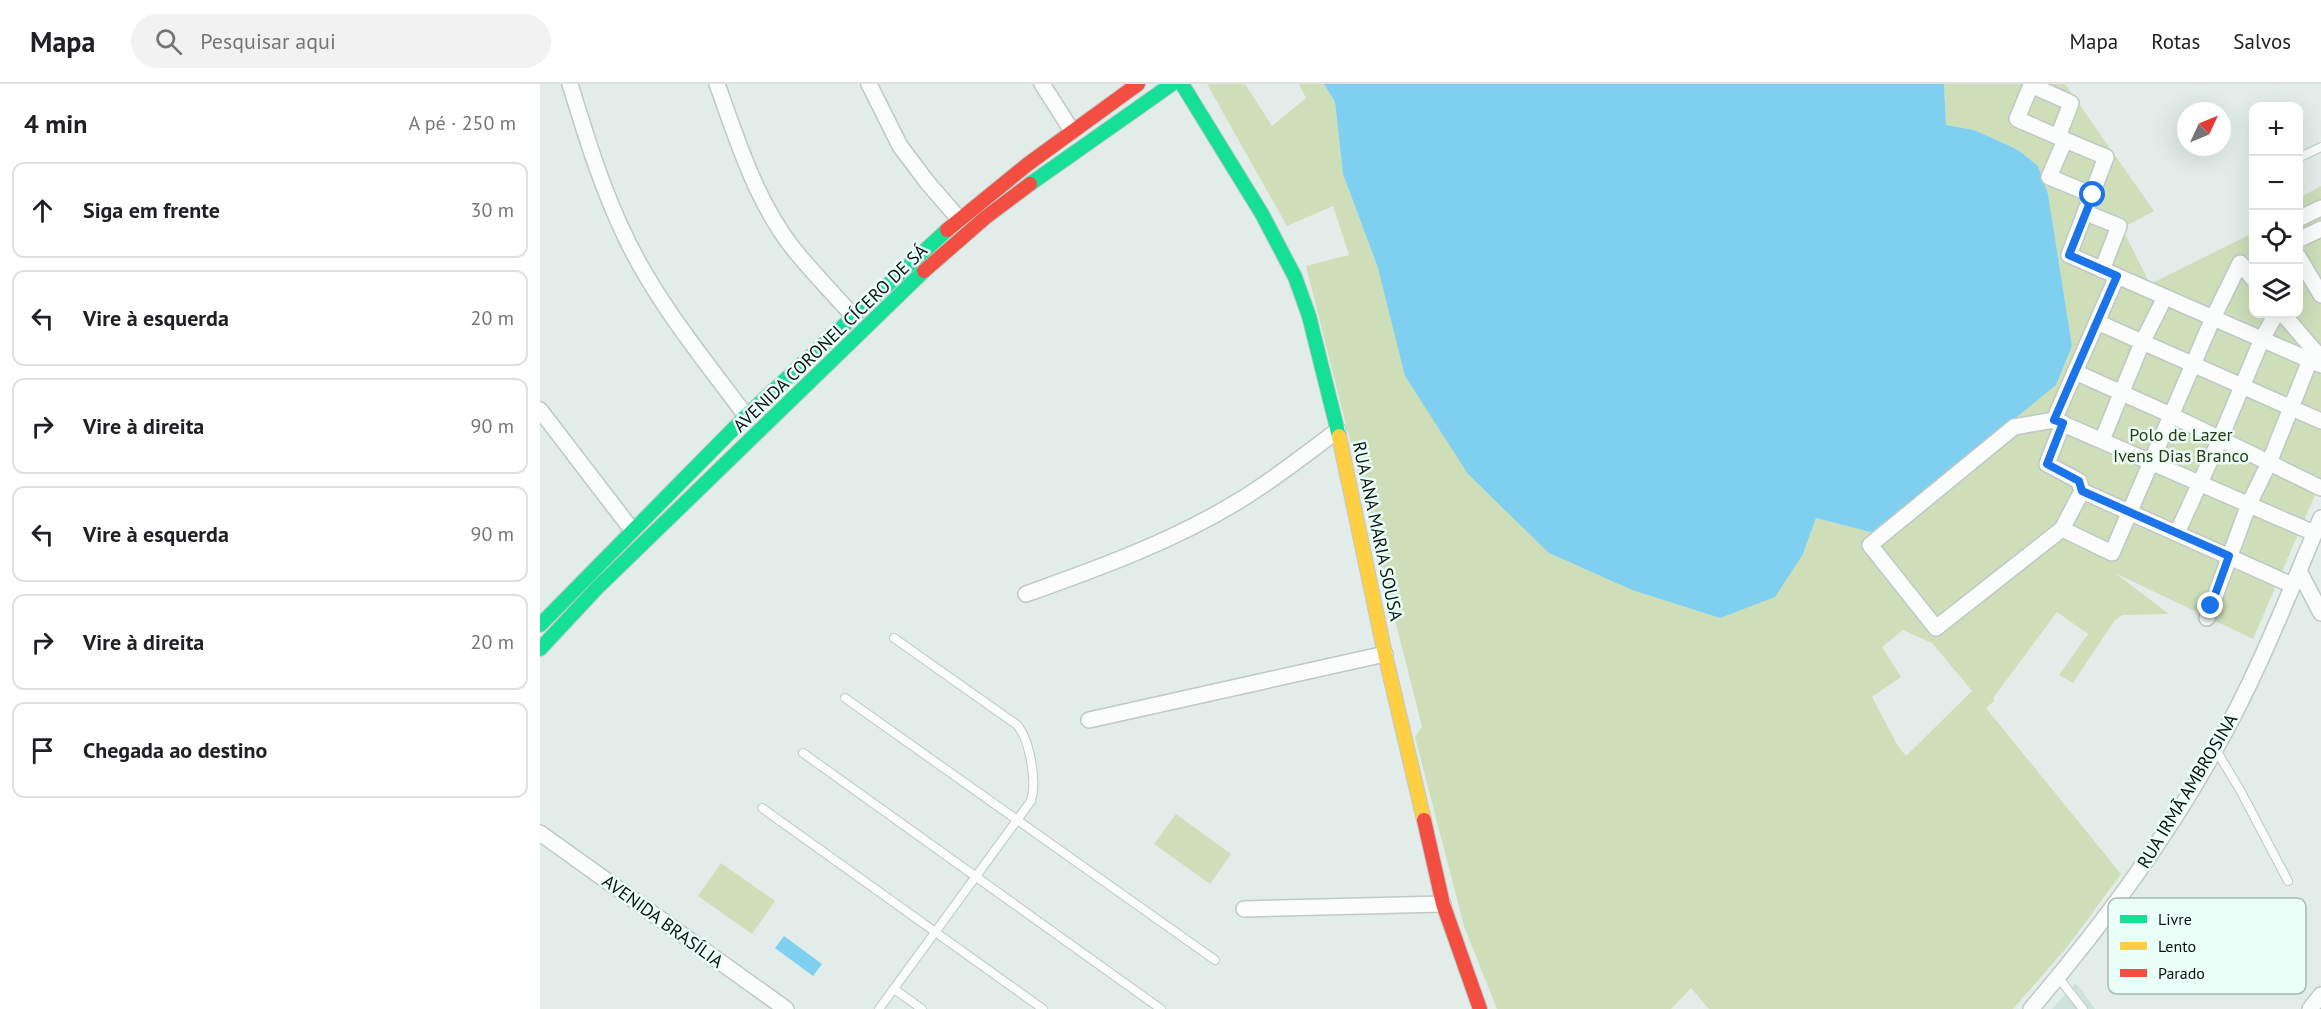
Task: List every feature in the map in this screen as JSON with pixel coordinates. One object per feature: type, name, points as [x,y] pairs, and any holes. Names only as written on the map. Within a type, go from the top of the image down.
[{"type":"main road","name":"AVENIDA CORONEL CÍCERO DE SÁ","points":[[540,625],[746,416],[959,219],[1072,131],[1138,84]]},
{"type":"main road","name":"AVENIDA CORONEL CÍCERO DE SÁ","points":[[540,649],[597,588],[928,267],[986,217],[1032,182],[1172,84]]},
{"type":"main road","name":"RUA ANA MARIA SOUSA","points":[[1182,84],[1262,214],[1294,277],[1309,316],[1338,430],[1385,654],[1443,904],[1480,1009]]},
{"type":"street","points":[[570,84],[591,151],[626,239],[668,311],[746,416]]},
{"type":"street","points":[[717,84],[747,165],[768,210],[792,246],[853,316]]},
{"type":"street","points":[[869,84],[900,146],[959,219]]},
{"type":"street","points":[[1042,84],[1072,131]]},
{"type":"street","points":[[2093,195],[2049,177],[2062,138],[2106,157],[2093,195],[2069,255],[2262,339],[2316,352]]},
{"type":"street","points":[[2303,217],[2321,208]]},
{"type":"street","points":[[2086,213],[2119,226],[2102,270]]},
{"type":"street","points":[[2303,238],[2321,229]]},
{"type":"street","points":[[2062,529],[2112,553],[2213,318],[2240,263],[2249,274]]},
{"type":"street","points":[[2300,264],[2304,280],[2321,295]]},
{"type":"street","points":[[2117,276],[2075,372],[2059,421],[2047,464],[2079,481],[2082,491],[2062,529],[1936,628],[1870,545],[2014,427],[2059,421],[2314,534]]},
{"type":"street","points":[[2102,440],[2142,342],[2164,297]]},
{"type":"street","points":[[2177,533],[2262,339],[2274,318]]},
{"type":"street","points":[[2286,318],[2316,352]]},
{"type":"street","points":[[2097,322],[2321,421]]},
{"type":"street","points":[[2207,618],[2249,504],[2316,352]]},
{"type":"street","points":[[2075,372],[2171,415],[2321,488]]},
{"type":"street","points":[[540,410],[632,530]]},
{"type":"street","points":[[1026,594],[1112,563],[1197,525],[1276,477],[1338,430]]},
{"type":"street","points":[[2082,491],[2292,585]]},
{"type":"street","name":"RUA IRMÃ AMBROSINA","points":[[2120,898],[2133,882],[2216,750],[2262,656],[2321,518]]},
{"type":"street","points":[[2299,571],[2321,613]]},
{"type":"street","points":[[1089,720],[1385,654]]},
{"type":"street","name":"AVENIDA BRASÍLIA","points":[[540,833],[786,1009]]},
{"type":"street","points":[[1244,909],[1443,904]]},
{"type":"street","name":"RUA IRMÃ AMBROSINA","points":[[2031,1009],[2108,913]]},
{"type":"street","points":[[2310,1009],[2321,995]]},
{"type":"lane","points":[[2302,156],[2321,147]]},
{"type":"lane","points":[[879,1009],[1031,801],[1034,792],[1028,743],[1024,733],[1017,725],[894,638]]},
{"type":"lane","points":[[846,698],[1215,960]]},
{"type":"lane","points":[[2216,750],[2288,880]]},
{"type":"lane","points":[[802,753],[1161,1009]]},
{"type":"lane","points":[[762,808],[1043,1009]]},
{"type":"lane","points":[[2058,976],[2083,1009]]},
{"type":"lane","points":[[894,989],[922,1009]]},
{"type":"shaded area","points":[[2076,983],[2095,1009],[2052,1009]]},
{"type":"green space","name":"Polo de Lazer Ivens Dias Branco","points":[[1207,84],[1245,84],[1272,126],[1306,98],[1299,84],[1324,84],[1335,102],[1343,174],[1378,268],[1549,553],[1632,590],[1720,618],[1803,554],[1816,518],[1874,533],[2056,384],[2072,346],[2048,194],[2038,166],[2018,150],[1974,130],[1946,125],[1944,84],[2065,84],[2154,211],[2122,228],[2150,284],[2249,235],[2249,318],[2303,318],[2303,196],[2321,186],[2321,481],[2253,639],[2115,573],[2169,614],[2123,615],[2115,620],[2073,683],[2059,675],[2088,634],[2057,612],[1993,698],[1994,701],[1986,708],[2121,874],[2068,946],[2013,1009],[1709,1009],[1691,988],[1671,1009],[1497,1009],[1464,926],[1415,737],[1422,727],[1306,266],[1349,255],[1333,206],[1287,226]],"holes":[[[1903,630],[1932,643],[1972,691],[1906,756],[1898,746],[1872,697],[1901,677],[1882,647]]]},
{"type":"green space","points":[[1176,814],[1231,854],[1210,884],[1154,844]]},
{"type":"green space","points":[[721,863],[775,901],[752,934],[698,896]]},
{"type":"water","points":[[1324,84],[1944,84],[1946,125],[1974,130],[2001,142],[2018,150],[2038,166],[2048,194],[2072,346],[2056,385],[1874,533],[1816,518],[1803,554],[1775,597],[1720,618],[1632,590],[1549,553],[1468,474],[1405,376],[1378,268],[1343,174],[1335,102]]},
{"type":"water","points":[[784,936],[822,964],[813,976],[775,948]]},
{"type":"traffic: fast","points":[[1030,184],[1172,84]]},
{"type":"traffic: fast","points":[[1182,84],[1262,214],[1295,277],[1309,316],[1339,436]]},
{"type":"traffic: fast","points":[[540,625],[746,416],[947,230]]},
{"type":"traffic: fast","points":[[540,649],[597,588],[924,271]]},
{"type":"traffic: slow","points":[[1339,436],[1385,654],[1424,820]]},
{"type":"traffic: jam","points":[[947,230],[1028,164],[1138,84]]},
{"type":"traffic: jam","points":[[924,271],[986,217],[1030,184]]},
{"type":"traffic: jam","points":[[1424,820],[1443,904],[1480,1009]]},
{"type":"route","points":[[2093,195],[2069,255],[2117,276],[2054,420],[2063,423],[2047,464],[2079,481],[2082,491],[2229,556],[2211,606]]}]
